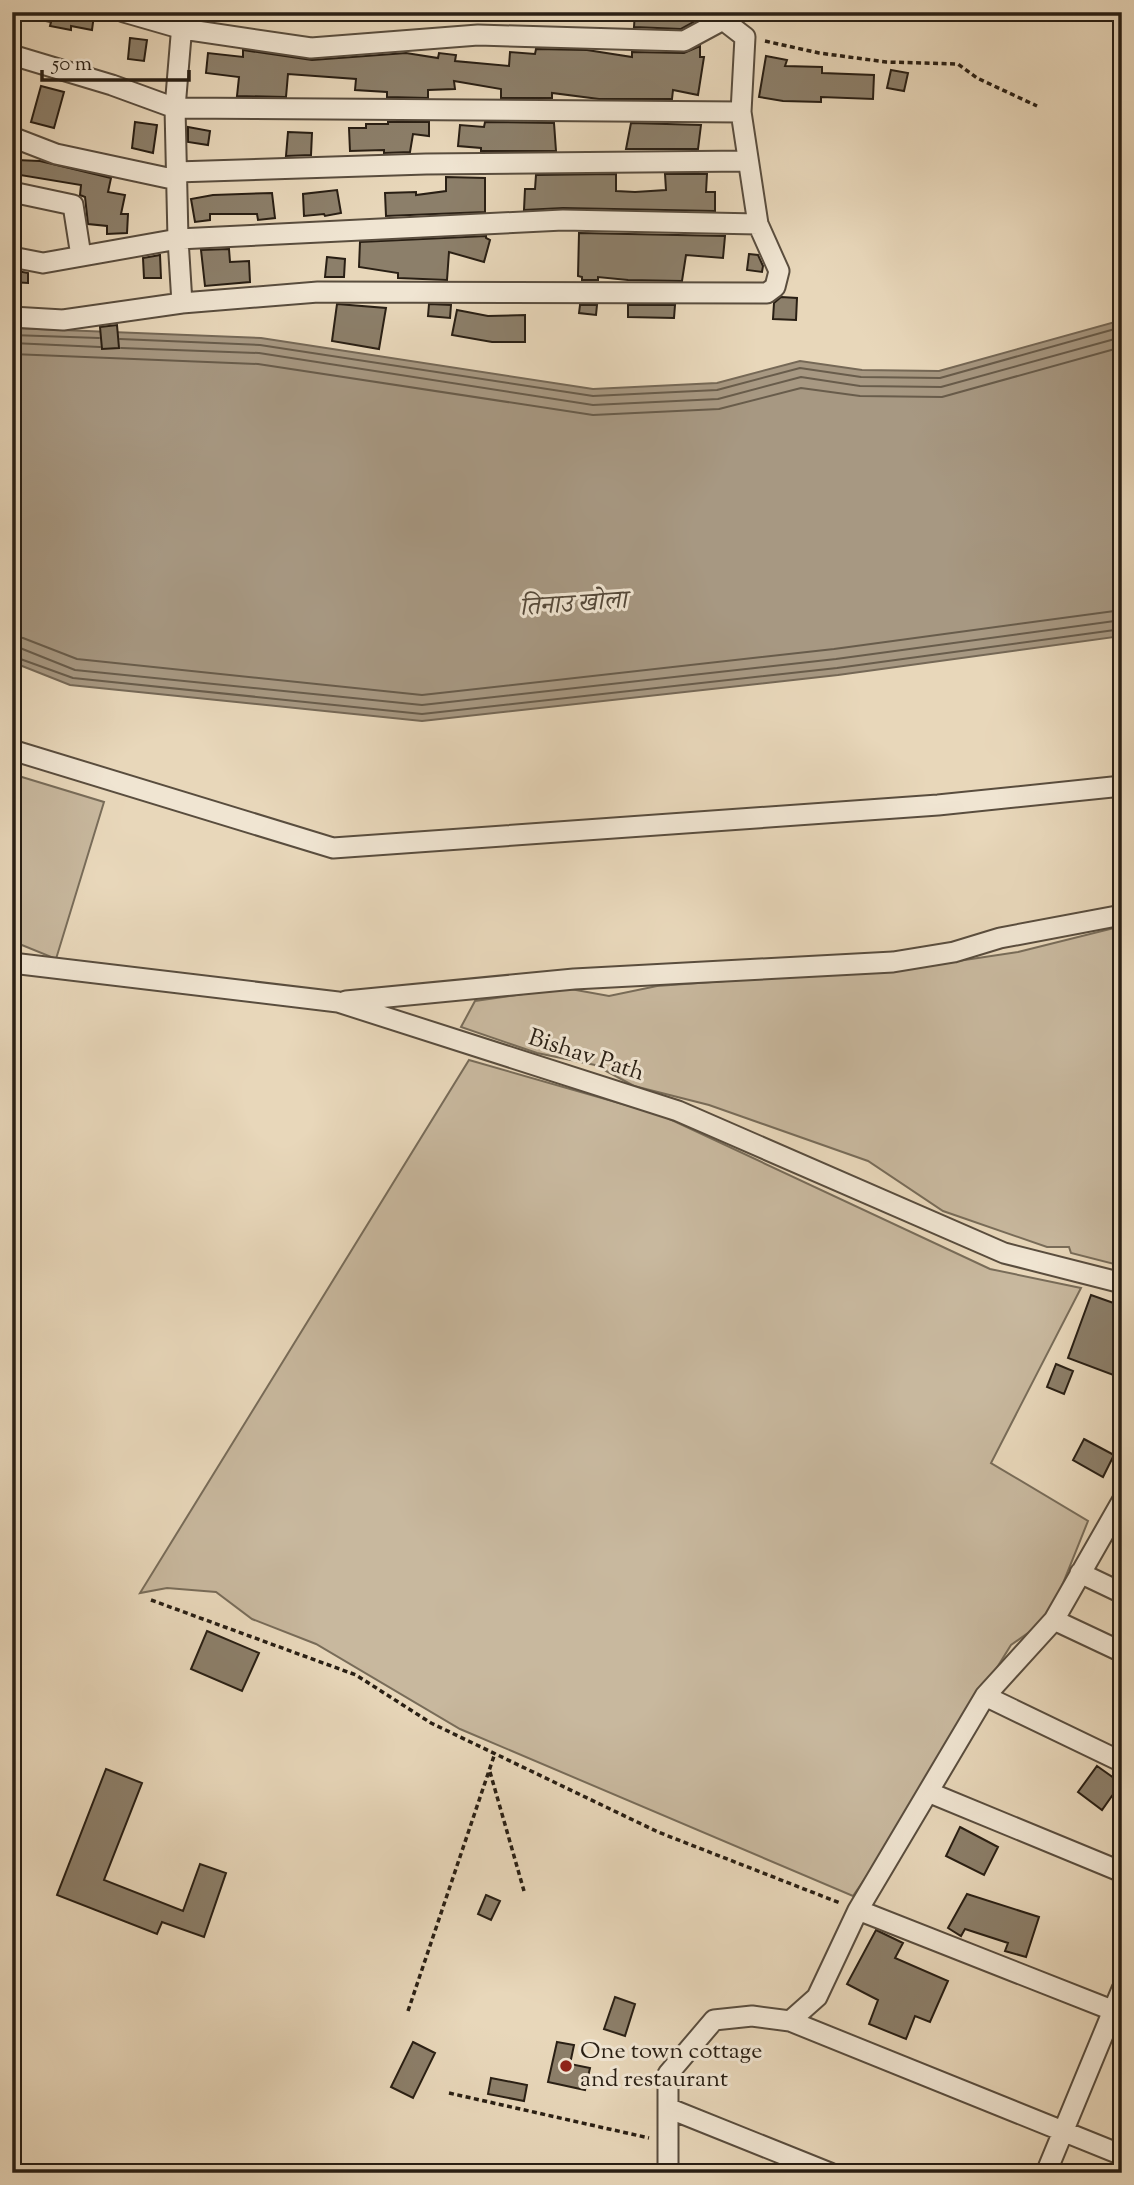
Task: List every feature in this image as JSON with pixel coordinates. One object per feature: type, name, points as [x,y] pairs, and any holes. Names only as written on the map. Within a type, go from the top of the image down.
[{"type":"street","points":[[12,317],[63,320],[182,303],[318,292],[767,293],[775,287],[779,271],[758,224],[741,113],[745,37],[722,16],[684,41],[478,35],[310,48],[183,21],[124,12]]},
{"type":"street","points":[[182,303],[175,108],[183,21]]},
{"type":"street","points":[[12,55],[112,85],[175,108],[741,113]]},
{"type":"street","points":[[12,137],[56,154],[176,176],[426,164],[748,161]]},
{"type":"street","points":[[12,192],[73,205],[81,256]]},
{"type":"street","points":[[12,257],[43,263],[178,239],[563,220],[758,224]]},
{"type":"street","points":[[12,750],[333,848],[938,805],[1122,786]]},
{"type":"street","points":[[338,1002],[574,979],[893,962],[954,953],[1000,938],[1122,915]]},
{"type":"street","name":"Bishav Path","points":[[12,963],[338,1002],[678,1111],[1004,1252],[1122,1283]]},
{"type":"street","points":[[789,2021],[817,1997],[858,1910],[985,1696],[1054,1620],[1120,1509]]},
{"type":"street","points":[[1080,1573],[1122,1593]]},
{"type":"street","points":[[1054,1620],[1122,1652]]},
{"type":"street","points":[[985,1696],[1122,1762]]},
{"type":"street","points":[[928,1792],[1122,1871]]},
{"type":"street","points":[[858,1910],[1117,2013]]},
{"type":"street","points":[[1046,2173],[1117,2013],[1122,1989]]},
{"type":"street","points":[[668,2173],[668,2074],[714,2020],[752,2016],[789,2021],[1122,2155]]},
{"type":"street","points":[[668,2108],[830,2173]]},
{"type":"path","points":[[745,37],[819,53],[886,62],[958,64],[977,78],[1037,106]]},
{"type":"path","points":[[151,1600],[356,1675],[431,1723],[657,1832],[858,1910]]},
{"type":"path","points":[[408,2011],[495,1753]]},
{"type":"path","points":[[489,1770],[524,1891]]},
{"type":"path","points":[[449,2092],[668,2142]]},
{"type":"shaded area","points":[[12,774],[104,802],[56,959],[12,941]]},
{"type":"shaded area","points":[[1122,926],[1122,1266],[1071,1253],[1069,1247],[1047,1247],[943,1211],[868,1161],[709,1105],[634,1086],[595,1065],[537,1053],[461,1027],[475,1001],[565,988],[609,996],[657,986],[918,967],[1018,952]]},
{"type":"shaded area","points":[[469,1060],[661,1115],[990,1269],[1081,1288],[991,1463],[1088,1521],[1049,1618],[1011,1645],[853,1896],[460,1729],[316,1644],[252,1619],[216,1592],[167,1588],[140,1593]]},
{"type":"water","name":"तिनाउ खोला","points":[[1122,320],[1122,636],[838,675],[422,721],[70,685],[12,662],[12,328],[261,338],[593,389],[717,383],[800,361],[862,370],[939,371]]},
{"type":"building","points":[[41,12],[81,12],[94,15],[92,30],[50,26],[51,22],[40,20]]},
{"type":"building","points":[[635,12],[701,12],[701,18],[681,29],[634,27]]},
{"type":"building","points":[[130,38],[147,40],[144,61],[128,59]]},
{"type":"building","points":[[700,46],[700,57],[704,57],[698,95],[673,90],[672,99],[599,99],[552,93],[552,98],[501,98],[501,89],[454,81],[455,89],[428,90],[428,98],[387,97],[387,92],[355,90],[356,79],[288,74],[286,97],[237,96],[239,77],[206,73],[208,53],[243,57],[243,50],[312,60],[406,53],[438,58],[439,53],[456,55],[455,61],[509,66],[510,52],[535,54],[536,49],[587,50],[632,57],[632,52],[684,53]]},
{"type":"building","points":[[766,56],[787,60],[785,66],[822,67],[822,73],[874,75],[873,99],[821,97],[821,102],[759,97]]},
{"type":"building","points":[[891,70],[908,73],[904,91],[887,88]]},
{"type":"building","points":[[41,86],[64,92],[54,128],[31,122]]},
{"type":"building","points":[[135,122],[157,125],[153,153],[132,148]]},
{"type":"building","points":[[429,122],[429,136],[413,134],[410,152],[350,151],[349,128],[366,128],[366,124]]},
{"type":"building","points":[[485,122],[554,123],[556,151],[481,151],[481,148],[458,146],[460,125],[484,127]]},
{"type":"building","points":[[631,123],[701,125],[698,149],[626,149]]},
{"type":"building","points":[[188,127],[210,131],[208,145],[188,142]]},
{"type":"building","points":[[288,132],[312,133],[311,155],[286,156]]},
{"type":"building","points":[[16,160],[40,161],[111,178],[108,192],[125,195],[121,214],[128,214],[127,233],[107,234],[107,226],[88,224],[85,197],[80,195],[81,185],[14,174]]},
{"type":"building","points":[[616,174],[616,191],[635,192],[666,190],[665,174],[707,174],[706,192],[715,192],[715,211],[563,208],[524,210],[525,189],[535,189],[536,175]]},
{"type":"building","points":[[446,177],[485,178],[485,212],[386,216],[385,193],[416,192],[416,195],[446,191]]},
{"type":"building","points":[[337,190],[341,213],[304,216],[303,194]]},
{"type":"building","points":[[272,193],[275,218],[258,220],[257,214],[210,214],[210,220],[195,222],[191,199],[213,195]]},
{"type":"building","points":[[579,233],[725,236],[723,258],[686,255],[682,281],[598,277],[598,280],[582,280],[582,277],[578,276]]},
{"type":"building","points":[[486,236],[490,240],[484,262],[449,252],[447,280],[398,278],[398,273],[359,267],[360,242]]},
{"type":"building","points":[[229,249],[230,262],[249,261],[250,282],[205,286],[201,250]]},
{"type":"building","points":[[749,254],[758,255],[763,266],[762,272],[747,270]]},
{"type":"building","points":[[160,255],[161,278],[144,278],[143,258]]},
{"type":"building","points":[[327,257],[345,259],[344,277],[325,277]]},
{"type":"building","points":[[12,270],[28,273],[28,283],[12,282]]},
{"type":"building","points":[[781,297],[797,298],[796,320],[773,319],[774,303]]},
{"type":"building","points":[[337,304],[386,308],[379,349],[332,341]]},
{"type":"building","points":[[429,304],[451,305],[450,318],[428,316]]},
{"type":"building","points":[[580,305],[597,305],[596,315],[579,313]]},
{"type":"building","points":[[628,305],[675,305],[674,318],[628,317]]},
{"type":"building","points":[[457,310],[488,316],[525,315],[525,342],[492,342],[452,335]]},
{"type":"building","points":[[117,325],[119,348],[102,349],[100,327]]},
{"type":"building","points":[[1091,1295],[1122,1306],[1122,1360],[1116,1376],[1068,1358]]},
{"type":"building","points":[[1056,1364],[1073,1371],[1064,1394],[1047,1387]]},
{"type":"building","points":[[1084,1439],[1114,1455],[1103,1477],[1073,1460]]},
{"type":"building","points":[[207,1631],[259,1653],[242,1691],[191,1669]]},
{"type":"building","points":[[1097,1766],[1121,1783],[1102,1810],[1078,1792]]},
{"type":"building","points":[[106,1769],[142,1783],[104,1880],[183,1911],[200,1864],[226,1873],[204,1937],[162,1922],[157,1934],[57,1895]]},
{"type":"building","points":[[960,1827],[998,1847],[984,1875],[946,1856]]},
{"type":"building","points":[[967,1894],[1039,1917],[1026,1957],[1005,1951],[1008,1943],[965,1929],[961,1936],[948,1928]]},
{"type":"building","points":[[486,1895],[500,1901],[491,1920],[478,1914]]},
{"type":"building","points":[[876,1930],[903,1943],[895,1958],[948,1981],[930,2022],[915,2016],[906,2039],[869,2024],[878,2000],[847,1984]]},
{"type":"building","points":[[615,1997],[635,2004],[625,2036],[604,2029]]},
{"type":"building","points":[[413,2042],[435,2053],[413,2098],[391,2087]]},
{"type":"building","name":"One town cottage and restaurant","points":[[557,2042],[574,2045],[570,2064],[590,2068],[585,2090],[548,2082]]},
{"type":"building","points":[[491,2078],[527,2085],[524,2101],[488,2094]]},
{"type":"place","name":"One town cottage and restaurant","points":[[566,2066]]}]
